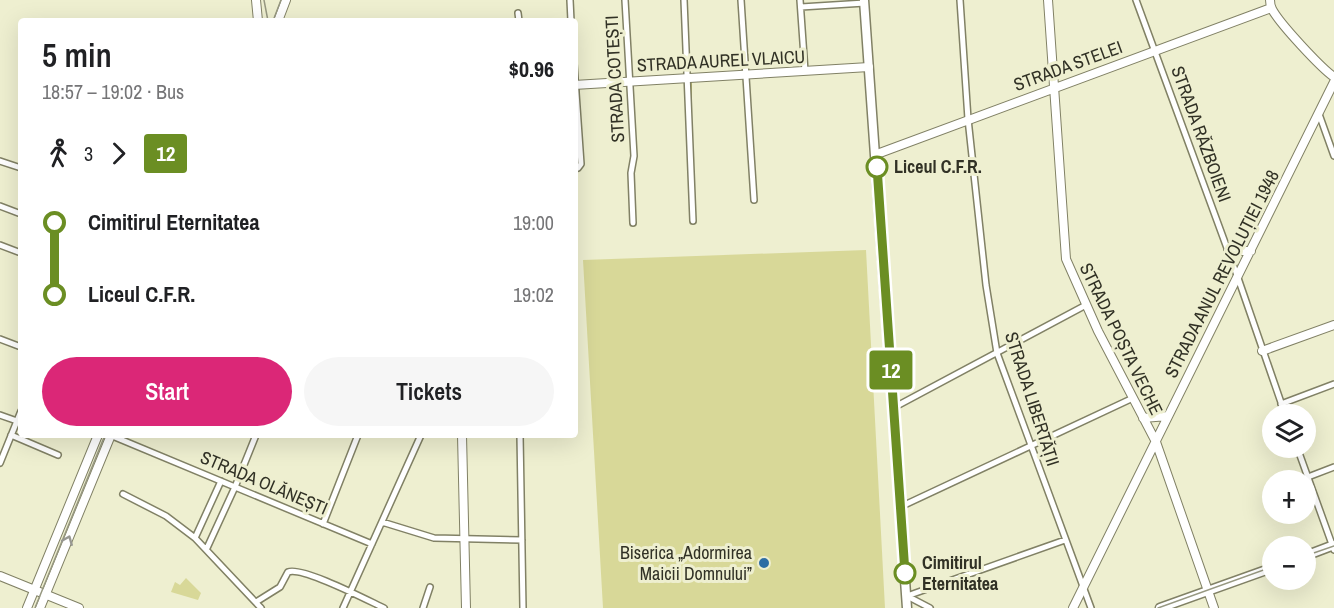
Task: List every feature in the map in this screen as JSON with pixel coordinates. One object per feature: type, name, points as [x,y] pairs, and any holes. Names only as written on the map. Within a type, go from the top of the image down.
[{"type":"main road","points":[[864,1],[877,154],[908,608]]},
{"type":"main road","points":[[1316,553],[1334,547]]},
{"type":"main road","points":[[1160,608],[1262,572]]},
{"type":"street","points":[[255,0],[258,18]]},
{"type":"street","points":[[279,18],[286,0]]},
{"type":"street","points":[[570,0],[571,18]]},
{"type":"street","name":"STRADA COTEȘTI","points":[[625,0],[634,156],[631,173],[633,223]]},
{"type":"street","points":[[684,0],[693,220]]},
{"type":"street","points":[[741,0],[754,200]]},
{"type":"street","name":"STRADA LIBERTĂȚII","points":[[960,0],[968,119],[986,285],[997,353],[1091,608]]},
{"type":"street","name":"STRADA POȘTA VECHE","points":[[1048,0],[1066,259],[1086,306],[1156,442],[1214,608]]},
{"type":"street","name":"STRADA RĂZBOIENI","points":[[1136,0],[1238,278],[1281,404]]},
{"type":"street","points":[[805,71],[801,3],[864,1]]},
{"type":"street","points":[[1271,4],[1299,42],[1334,77]]},
{"type":"street","name":"STRADA STELEI","points":[[877,154],[1154,51],[1271,4]]},
{"type":"street","points":[[519,13],[519,18]]},
{"type":"street","name":"STRADA AUREL VLAICU","points":[[578,85],[869,68]]},
{"type":"street","name":"STRADA ANUL REVOLUȚIEI 1948","points":[[1073,608],[1334,82]]},
{"type":"street","points":[[1319,114],[1334,156]]},
{"type":"street","points":[[578,124],[581,164],[578,168]]},
{"type":"street","points":[[0,161],[18,167]]},
{"type":"street","points":[[0,206],[18,212]]},
{"type":"street","points":[[0,245],[18,252]]},
{"type":"street","points":[[1228,251],[1251,251]]},
{"type":"street","points":[[893,408],[1086,306]]},
{"type":"street","points":[[1262,351],[1334,325]]},
{"type":"street","points":[[0,339],[18,346]]},
{"type":"street","points":[[1281,404],[1334,384]]},
{"type":"street","points":[[900,507],[1133,399]]},
{"type":"street","points":[[0,415],[17,422],[0,463]]},
{"type":"street","points":[[1143,418],[1168,416]]},
{"type":"street","points":[[11,435],[18,438]]},
{"type":"street","points":[[18,438],[58,455]]},
{"type":"street","points":[[27,608],[97,438]]},
{"type":"street","points":[[40,608],[109,438]]},
{"type":"street","name":"STRADA OLĂNEȘTI","points":[[117,438],[372,544]]},
{"type":"street","points":[[207,548],[255,438]]},
{"type":"street","points":[[323,524],[357,438]]},
{"type":"street","points":[[344,608],[420,438]]},
{"type":"street","points":[[462,438],[466,608]]},
{"type":"street","points":[[520,438],[524,608]]},
{"type":"street","points":[[1316,474],[1334,468]]},
{"type":"street","points":[[195,538],[221,482]]},
{"type":"street","points":[[123,494],[166,516],[195,538],[207,548],[261,608]]},
{"type":"street","points":[[1316,499],[1334,547]]},
{"type":"street","points":[[382,522],[434,538],[522,540]]},
{"type":"street","points":[[907,596],[1065,540]]},
{"type":"street","points":[[256,602],[280,587],[291,571],[328,582],[384,608]]},
{"type":"street","points":[[0,576],[79,608]]},
{"type":"street","points":[[423,608],[429,587]]},
{"type":"street","points":[[907,596],[930,608]]},
{"type":"green space","name":"Cimitirul Eternitatea","points":[[866,250],[885,608],[603,608],[583,260]]},
{"type":"green space","points":[[186,578],[201,593],[198,600],[171,592],[175,582],[180,585]]},
{"type":"waterway","points":[[691,81],[691,118]]},
{"type":"waterway","points":[[579,88],[579,99]]},
{"type":"tram line","points":[[264,0],[267,18]]},
{"type":"tram line","points":[[274,18],[281,0]]},
{"type":"tram line","points":[[35,608],[104,438]]},
{"type":"tram line","points":[[1316,552],[1334,546]]},
{"type":"tram line","points":[[1158,608],[1262,571]]},
{"type":"bus line","name":"12","points":[[877,167],[905,573]]},
{"type":"place","name":"Liceul C.F.R.","points":[[877,167]]},
{"type":"place","name":"Biserica „Adormirea Maicii Domnului”","points":[[764,563]]},
{"type":"place","name":"Cimitirul Eternitatea","points":[[905,573]]}]
